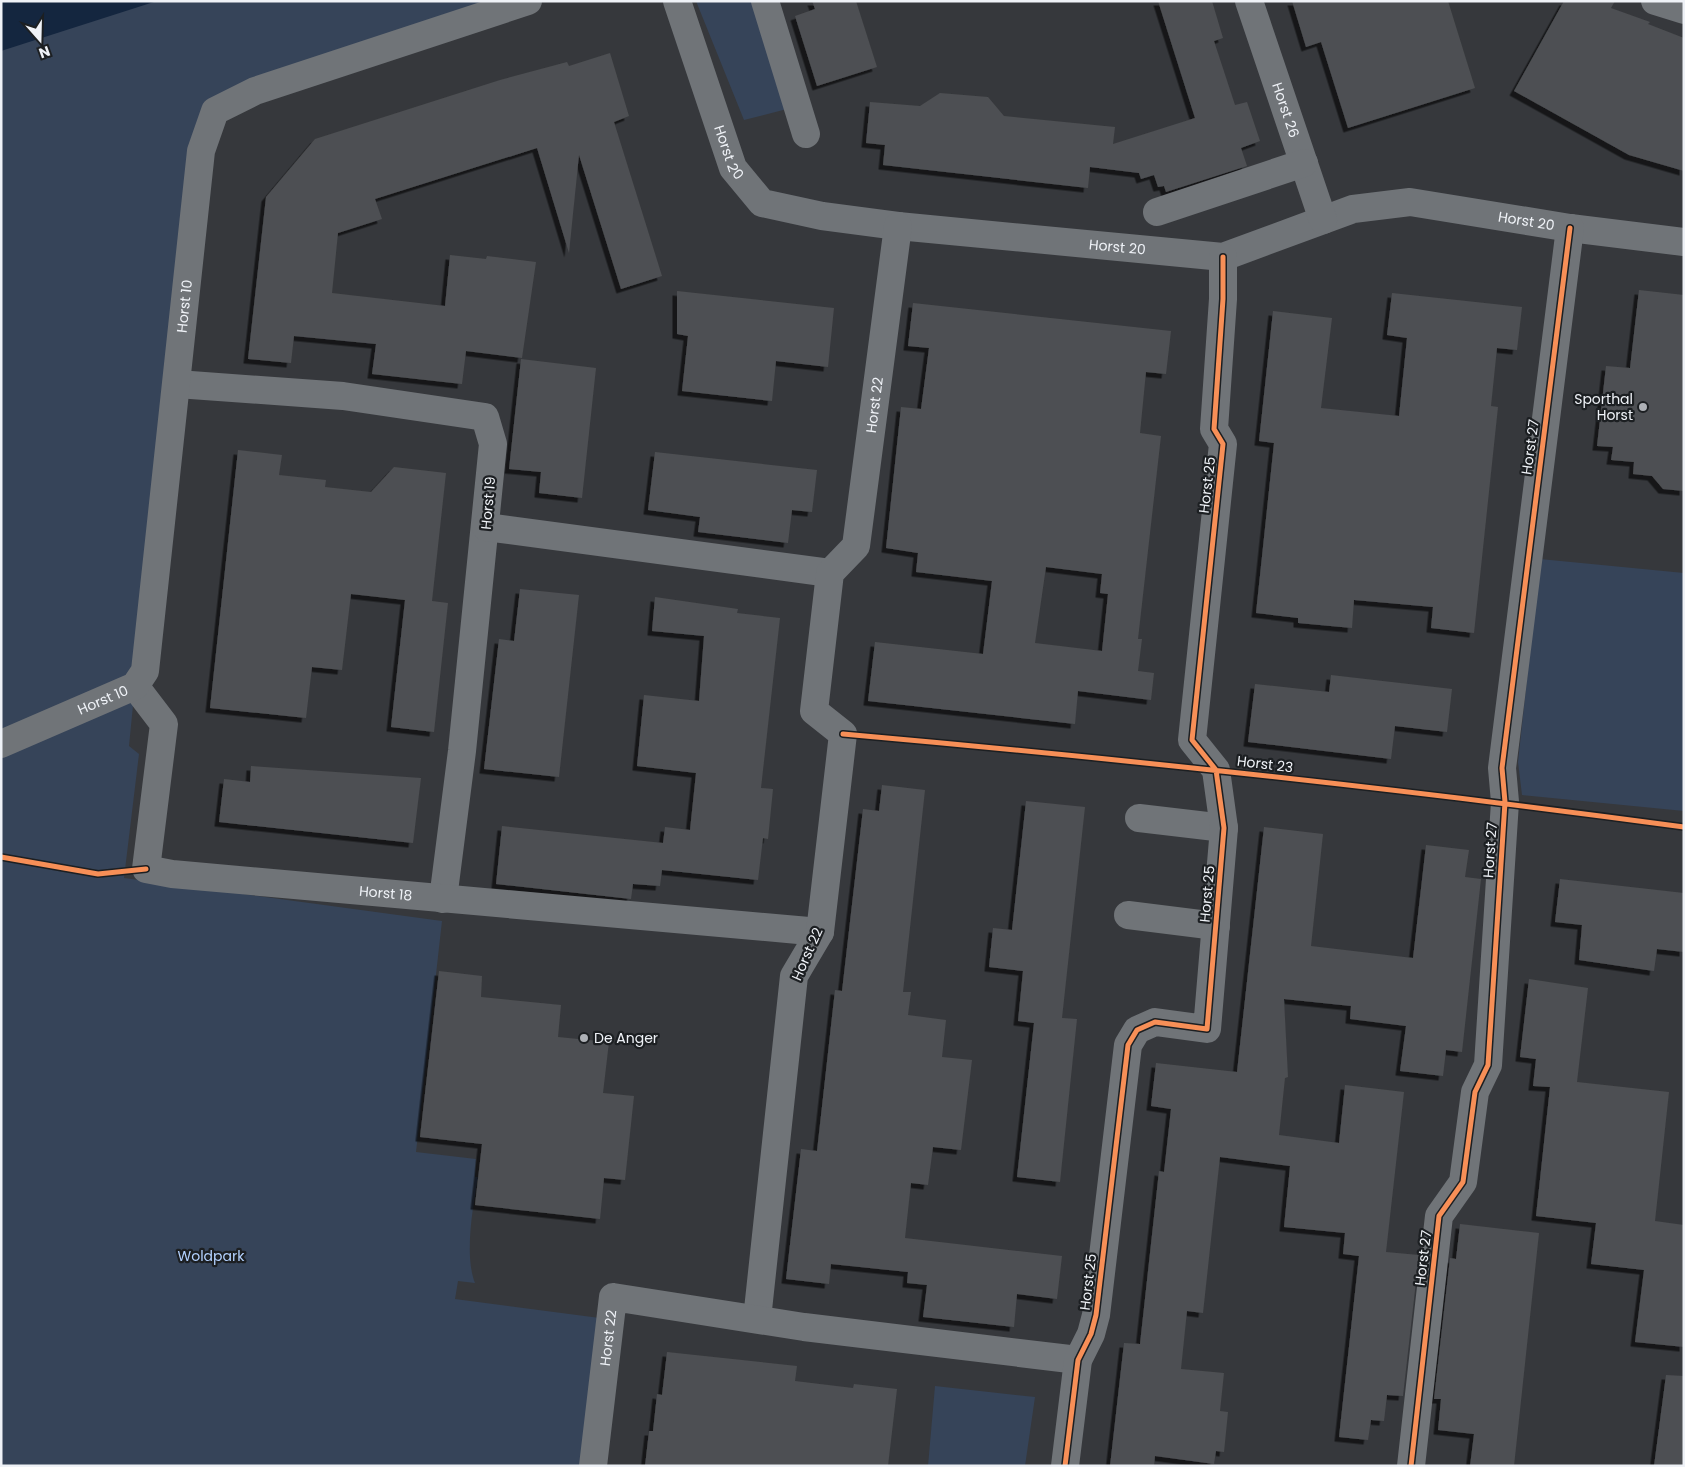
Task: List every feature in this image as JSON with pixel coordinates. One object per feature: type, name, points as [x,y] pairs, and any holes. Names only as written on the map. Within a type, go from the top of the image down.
[{"type":"street","name":"Horst 10","points":[[1,744],[136,686],[146,671],[201,151],[215,111],[255,91],[528,1]]},
{"type":"street","name":"Horst 20","points":[[677,1],[733,168],[762,203],[822,216],[898,226],[1223,257],[1353,209],[1410,202],[1570,228],[1684,242]]},
{"type":"street","points":[[766,1],[806,134]]},
{"type":"street","name":"Horst 26","points":[[1249,1],[1324,220]]},
{"type":"street","points":[[1655,1],[1684,10]]},
{"type":"street","points":[[1157,212],[1304,163]]},
{"type":"street","name":"Horst 22","points":[[757,1319],[794,976],[820,932],[842,734],[814,711],[830,573],[856,546],[878,395],[898,226]]},
{"type":"street","name":"Horst 27","points":[[1411,1466],[1439,1216],[1463,1182],[1475,1092],[1488,1064],[1504,802],[1502,768],[1570,228]]},
{"type":"street","name":"Horst 25","points":[[1065,1466],[1078,1360],[1091,1334],[1096,1315],[1128,1045],[1137,1030],[1155,1022],[1207,1030],[1224,828],[1216,770],[1192,740],[1223,444],[1214,429],[1224,299],[1223,257]]},
{"type":"street","name":"Horst 19","points":[[177,384],[344,396],[485,416],[493,444],[486,527],[462,752],[443,899]]},
{"type":"street","points":[[486,527],[830,573]]},
{"type":"street","name":"Horst 18","points":[[136,686],[164,724],[146,868],[172,874],[820,932]]},
{"type":"street","points":[[1140,818],[1224,828]]},
{"type":"street","name":"Horst 25","points":[[1128,915],[1216,926]]},
{"type":"street","name":"Horst 22","points":[[593,1466],[613,1297],[804,1327],[1078,1360]]},
{"type":"green space","name":"Woldpark","points":[[1,1],[507,1],[235,86],[207,106],[136,675],[129,746],[139,754],[124,878],[442,921],[416,1152],[476,1159],[475,1177],[478,1177],[470,1245],[470,1259],[475,1283],[458,1281],[455,1299],[615,1320],[587,1466],[1,1466]]},
{"type":"green space","points":[[696,1],[752,1],[787,109],[744,120]]},
{"type":"green space","points":[[1540,559],[1684,573],[1684,811],[1522,795],[1518,762]]},
{"type":"green space","points":[[935,1386],[1035,1397],[1025,1466],[928,1466]]},
{"type":"shaded area","points":[[1,1],[157,1],[1,51]]},
{"type":"building","points":[[812,1],[856,1],[877,67],[817,86],[795,16],[815,9]]},
{"type":"building","points":[[1158,1],[1212,1],[1223,38],[1214,41],[1235,105],[1247,102],[1260,141],[1241,148],[1247,166],[1166,192],[1164,186],[1158,187],[1154,175],[1141,179],[1139,173],[1090,167],[1088,188],[883,165],[885,145],[866,143],[870,102],[920,106],[940,93],[988,97],[1004,116],[1115,127],[1113,144],[1195,118]]},
{"type":"building","points":[[1292,1],[1448,1],[1475,88],[1348,128],[1321,42],[1306,47]]},
{"type":"building","points":[[1564,1],[1615,1],[1611,8],[1650,22],[1648,24],[1684,38],[1684,171],[1629,155],[1514,91]]},
{"type":"building","points":[[610,53],[629,116],[614,122],[662,276],[621,289],[579,155],[569,253],[537,148],[375,199],[382,219],[338,233],[332,293],[445,306],[450,255],[486,259],[487,256],[536,262],[522,358],[466,351],[462,384],[372,374],[376,344],[294,336],[291,363],[248,359],[266,197],[315,139],[500,80],[567,62],[569,66]]},
{"type":"building","name":"Sporthal Horst","points":[[1639,290],[1684,295],[1684,491],[1663,489],[1652,476],[1633,474],[1634,462],[1611,460],[1613,447],[1597,446],[1606,366],[1630,368]]},
{"type":"building","points":[[677,291],[834,308],[828,367],[776,361],[772,401],[682,391],[688,336],[677,334]]},
{"type":"building","points":[[1392,293],[1522,307],[1517,350],[1497,348],[1491,406],[1498,407],[1474,633],[1431,628],[1433,607],[1354,600],[1352,628],[1298,623],[1298,618],[1256,613],[1274,443],[1259,441],[1273,311],[1332,318],[1321,408],[1399,416],[1407,338],[1387,335]]},
{"type":"building","points":[[913,303],[1171,331],[1166,374],[1146,372],[1140,433],[1161,436],[1138,639],[1142,639],[1138,671],[1154,673],[1151,700],[1078,691],[1075,724],[868,701],[875,642],[983,654],[992,581],[916,572],[918,553],[886,548],[901,407],[921,409],[929,348],[908,346]],"holes":[[[1046,567],[1102,574],[1100,593],[1108,594],[1102,651],[1035,643]]]},
{"type":"building","points":[[521,359],[596,368],[582,498],[539,493],[541,472],[509,469]]},
{"type":"building","points":[[238,450],[282,455],[279,475],[326,480],[325,487],[371,492],[394,467],[446,473],[432,601],[448,603],[434,732],[391,727],[405,600],[351,594],[342,670],[312,667],[306,718],[210,708]]},
{"type":"building","points":[[655,452],[817,470],[812,512],[792,510],[788,543],[698,532],[700,517],[648,510]]},
{"type":"building","points":[[520,589],[579,595],[559,777],[484,769],[499,639],[514,641]]},
{"type":"building","points":[[655,597],[738,609],[737,613],[780,618],[761,788],[773,789],[768,839],[763,838],[758,880],[662,870],[660,886],[633,884],[631,899],[496,884],[502,826],[663,843],[665,827],[690,830],[696,773],[637,766],[644,695],[699,701],[704,636],[652,631]]},
{"type":"building","points":[[1331,675],[1452,689],[1447,732],[1395,726],[1391,759],[1248,742],[1255,684],[1329,692]]},
{"type":"building","points":[[251,766],[421,778],[413,843],[219,822],[224,779],[250,782]]},
{"type":"building","points":[[882,785],[925,790],[903,992],[911,992],[908,1015],[946,1020],[942,1057],[972,1060],[961,1150],[933,1147],[928,1185],[911,1183],[905,1238],[1062,1256],[1057,1299],[1017,1294],[1014,1327],[923,1317],[927,1285],[907,1283],[908,1272],[831,1264],[829,1284],[786,1279],[801,1149],[817,1151],[835,990],[842,991],[863,809],[879,811]]},
{"type":"building","points":[[1026,801],[1085,807],[1062,1018],[1077,1019],[1060,1182],[1017,1177],[1034,1023],[1018,1021],[1023,971],[989,967],[993,928],[1012,930]]},
{"type":"building","points":[[1264,827],[1323,834],[1311,946],[1413,958],[1426,845],[1469,850],[1465,877],[1481,879],[1462,1052],[1446,1050],[1443,1076],[1400,1071],[1406,1026],[1350,1019],[1351,1006],[1284,999],[1288,1077],[1285,1078],[1279,1135],[1339,1143],[1345,1085],[1404,1092],[1386,1252],[1419,1255],[1403,1396],[1387,1395],[1384,1421],[1371,1420],[1368,1440],[1339,1437],[1359,1256],[1343,1254],[1345,1233],[1284,1227],[1290,1166],[1220,1157],[1203,1313],[1187,1311],[1181,1369],[1224,1373],[1220,1411],[1228,1412],[1224,1452],[1216,1451],[1214,1464],[1155,1456],[1154,1466],[1110,1466],[1124,1343],[1140,1344],[1159,1171],[1164,1172],[1171,1109],[1151,1106],[1156,1063],[1237,1072]]},
{"type":"building","points":[[1560,879],[1684,893],[1684,952],[1657,949],[1654,971],[1579,960],[1582,925],[1555,922]]},
{"type":"building","points":[[439,971],[482,976],[481,997],[561,1005],[558,1037],[609,1042],[603,1093],[634,1096],[625,1180],[604,1178],[600,1219],[475,1205],[482,1144],[420,1137]]},
{"type":"building","points":[[1529,979],[1588,988],[1577,1082],[1669,1092],[1655,1221],[1684,1225],[1684,1347],[1635,1342],[1644,1270],[1591,1264],[1596,1223],[1536,1216],[1550,1087],[1533,1086],[1536,1059],[1520,1057]]},
{"type":"building","points":[[1460,1224],[1539,1233],[1514,1466],[1470,1466],[1474,1434],[1438,1430],[1441,1399],[1434,1399],[1450,1258],[1456,1259]]},
{"type":"building","points":[[667,1352],[797,1366],[795,1381],[853,1388],[854,1384],[897,1389],[888,1466],[645,1466],[649,1431],[653,1431],[657,1394],[662,1395]]},
{"type":"building","points":[[1666,1375],[1684,1376],[1684,1466],[1654,1466]]},
{"type":"cycle path","points":[[1411,1466],[1439,1216],[1463,1182],[1475,1092],[1488,1065],[1505,802],[1502,768],[1570,228]]},
{"type":"cycle path","points":[[1065,1466],[1078,1360],[1091,1334],[1096,1315],[1128,1045],[1137,1030],[1155,1022],[1207,1029],[1224,828],[1216,770],[1192,740],[1223,444],[1214,429],[1223,299],[1223,257]]},
{"type":"cycle path","name":"Horst 23","points":[[843,734],[1264,776],[1684,827]]},
{"type":"cycle path","points":[[1,857],[98,874],[146,869]]},
{"type":"place","name":"Sporthal Horst","points":[[1643,407]]},
{"type":"place","name":"De Anger","points":[[584,1038]]}]
